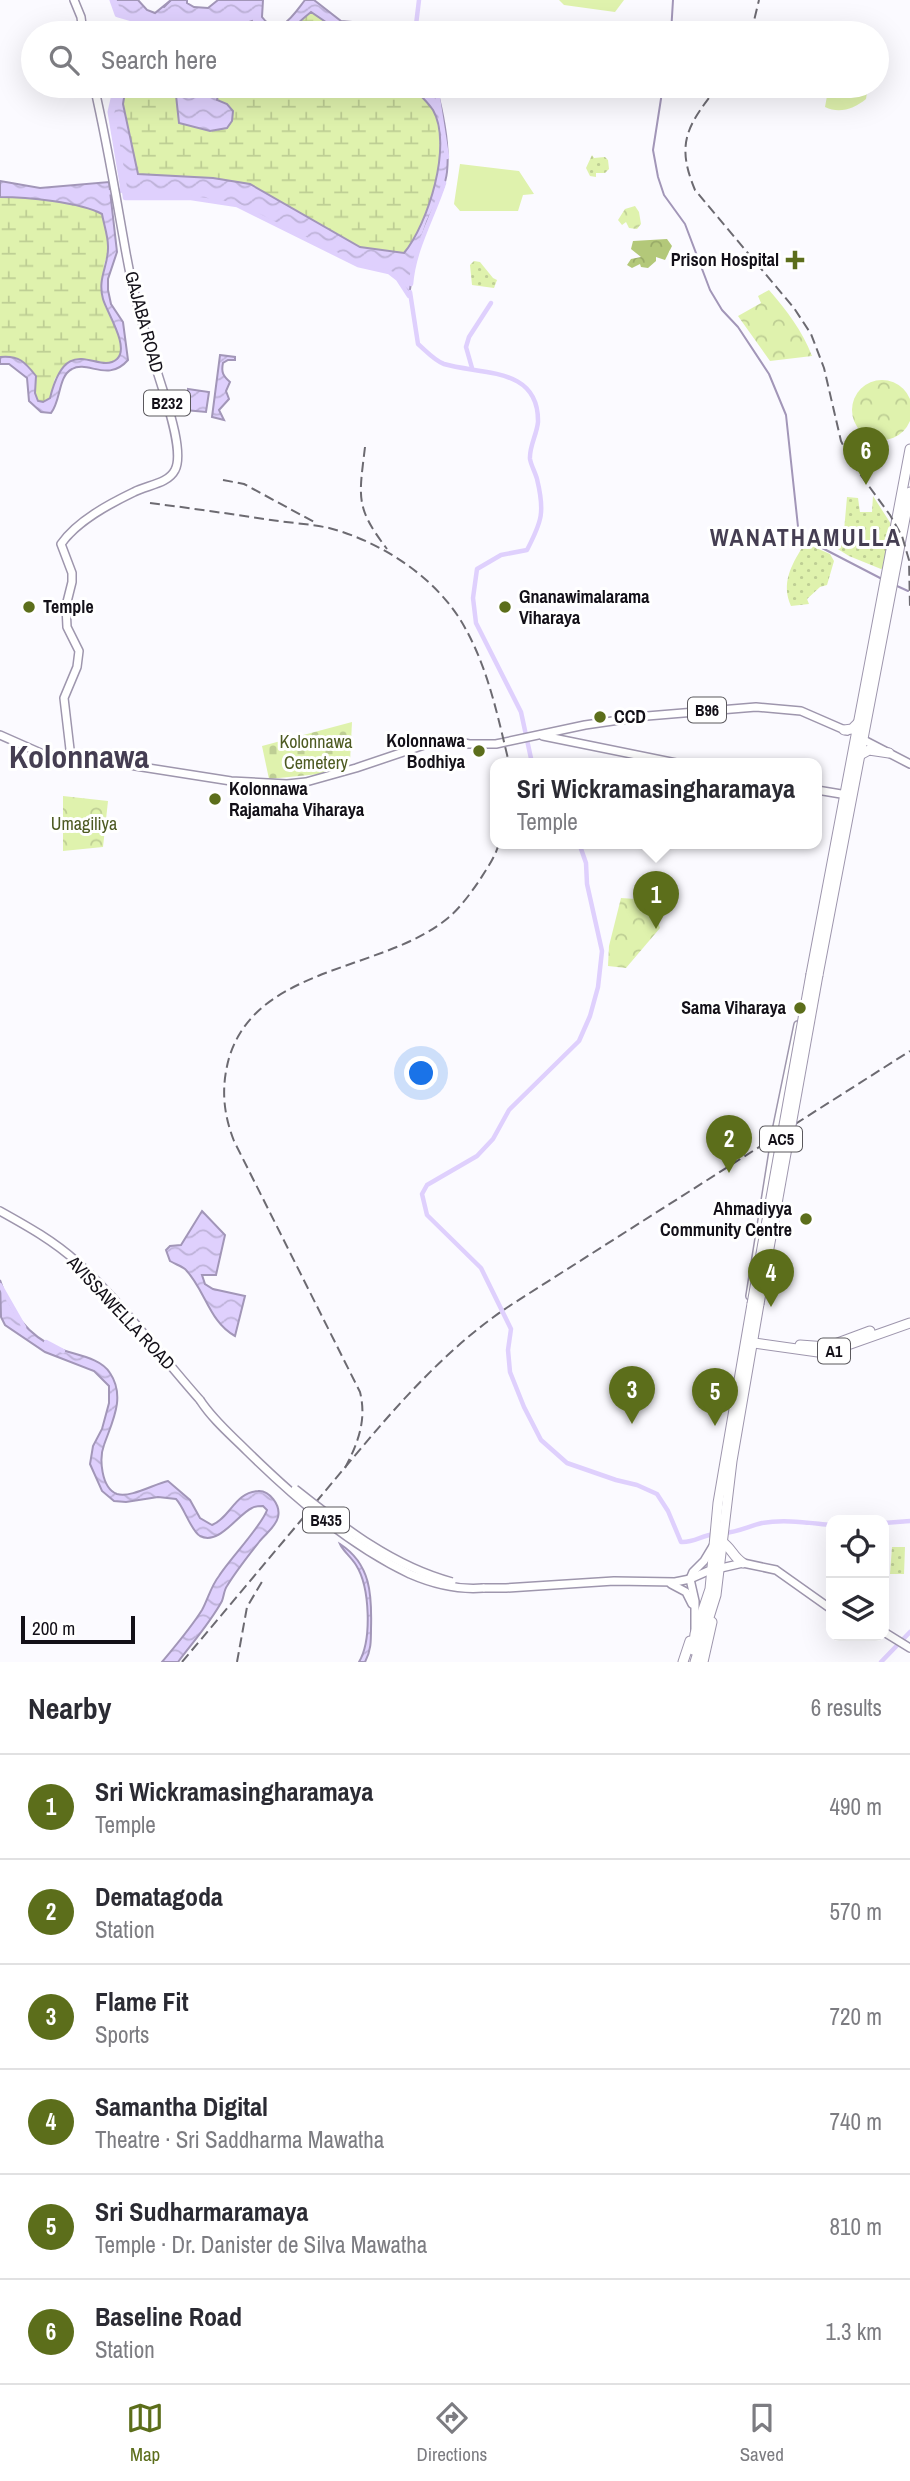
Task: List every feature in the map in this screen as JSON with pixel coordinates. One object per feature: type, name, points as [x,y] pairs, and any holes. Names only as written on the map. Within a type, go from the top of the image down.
[{"type":"highway","name":"AC5","points":[[751,1335],[818,953],[889,582],[910,449]]},
{"type":"highway","name":"AC5","points":[[848,795],[860,755],[860,721],[910,492]]},
{"type":"highway","points":[[845,730],[852,729],[860,721]]},
{"type":"highway","points":[[860,755],[869,750],[888,752]]},
{"type":"highway","name":"A1","points":[[751,1335],[811,1347],[827,1347],[910,1317]]},
{"type":"highway","name":"A1","points":[[751,1335],[810,1353],[825,1353],[910,1323]]},
{"type":"highway","points":[[703,1662],[712,1627],[729,1435],[751,1335]]},
{"type":"highway","points":[[718,1541],[727,1545],[732,1555],[743,1563]]},
{"type":"highway","points":[[683,1662],[707,1602],[716,1569]]},
{"type":"highway","points":[[695,1662],[712,1610]]},
{"type":"highway","points":[[689,1662],[695,1634]]},
{"type":"main road","points":[[74,0],[82,21]]},
{"type":"main road","name":"GAJABA ROAD","points":[[71,758],[64,698],[77,667],[79,651],[67,628],[66,606],[72,573],[61,544],[87,519],[136,490],[168,479],[177,466],[174,429],[137,303],[126,254],[116,185],[97,98]]},
{"type":"main road","name":"B96","points":[[0,735],[43,754],[231,781],[287,784],[306,782],[356,768],[436,741],[488,745],[647,716],[756,707],[801,711],[860,738]]},
{"type":"main road","points":[[566,730],[572,734],[571,738],[566,740]]},
{"type":"main road","points":[[538,736],[652,758]]},
{"type":"main road","points":[[860,738],[910,764]]},
{"type":"main road","points":[[822,791],[848,795]]},
{"type":"main road","points":[[751,1335],[751,1282],[766,1193],[788,1071],[818,953]]},
{"type":"main road","points":[[751,1335],[782,1197],[804,1076],[818,953]]},
{"type":"main road","points":[[788,1071],[794,1083],[799,1083],[804,1076]]},
{"type":"main road","points":[[766,1193],[778,1190],[782,1197]]},
{"type":"main road","name":"AVISSAWELLA ROAD","points":[[0,1211],[48,1239],[78,1262],[139,1329],[209,1414],[276,1479],[327,1521],[410,1574],[434,1583],[471,1589],[614,1580],[668,1583]]},
{"type":"main road","points":[[695,1634],[690,1579],[692,1572],[705,1561],[718,1541]]},
{"type":"main road","points":[[716,1569],[743,1563],[776,1570],[826,1605]]},
{"type":"main road","name":"B435","points":[[668,1583],[690,1579],[716,1569]]},
{"type":"main road","points":[[668,1583],[686,1592],[694,1608]]},
{"type":"main road","points":[[889,1634],[908,1647]]},
{"type":"green space","points":[[559,0],[624,0],[615,12],[564,5]]},
{"type":"green space","points":[[311,12],[324,21],[302,21]]},
{"type":"green space","points":[[124,98],[176,98],[177,106],[232,121],[233,111],[217,98],[423,98],[433,110],[439,125],[441,143],[429,204],[413,240],[404,253],[360,247],[250,184],[213,178],[137,174]]},
{"type":"green space","points":[[827,98],[866,98],[851,108],[841,110],[825,107]]},
{"type":"green space","points":[[592,155],[594,158],[605,157],[608,160],[609,169],[605,173],[596,173],[596,177],[590,176],[586,168]]},
{"type":"green space","points":[[460,164],[519,171],[534,194],[523,195],[518,211],[460,211],[454,204]]},
{"type":"green space","points":[[0,197],[67,203],[102,214],[109,248],[104,265],[105,306],[121,341],[121,352],[117,359],[109,363],[78,359],[55,378],[50,398],[43,402],[38,401],[35,393],[36,376],[10,356],[0,357]]},
{"type":"green space","points":[[635,206],[641,224],[637,229],[629,228],[626,222],[622,225],[618,220],[625,209]]},
{"type":"green space","points":[[667,239],[672,246],[665,260],[656,257],[656,261],[648,268],[641,267],[640,264],[632,268],[627,265],[631,259],[641,257],[631,249],[633,241]]},
{"type":"green space","points":[[474,261],[480,262],[497,280],[494,288],[472,285],[470,265]]},
{"type":"green space","points":[[769,290],[794,321],[812,356],[770,361],[738,316],[761,303],[758,296]]},
{"type":"green space","points":[[871,382],[893,382],[907,393],[910,399],[910,421],[899,435],[893,438],[871,438],[857,427],[854,421],[854,399],[865,385]]},
{"type":"green space","points":[[873,496],[891,524],[881,569],[849,556],[825,541],[841,537],[844,531],[847,497],[858,498],[860,512],[872,512]]},
{"type":"green space","points":[[807,544],[830,554],[834,561],[827,585],[820,587],[807,599],[809,604],[791,606],[787,582],[791,568],[803,546]]},
{"type":"green space","name":"Kolonnawa Cemetery","points":[[352,722],[350,762],[319,774],[269,779],[262,746]]},
{"type":"green space","name":"Umagiliya","points":[[63,796],[108,801],[103,847],[63,851]]},
{"type":"green space","points":[[621,898],[650,900],[660,928],[626,968],[608,966],[609,946]]},
{"type":"green space","points":[[892,1547],[905,1547],[904,1574],[890,1574]]},
{"type":"water","points":[[113,0],[138,0],[147,10],[155,13],[171,0],[187,0],[187,3],[194,7],[208,8],[218,0],[263,0],[262,17],[266,21],[142,21],[118,14]]},
{"type":"water","points":[[305,0],[314,0],[341,21],[324,21],[311,12],[300,21],[287,21]]},
{"type":"water","points":[[114,98],[124,98],[138,174],[213,178],[250,184],[360,247],[404,253],[413,240],[429,204],[439,163],[438,125],[433,110],[423,98],[439,98],[447,140],[446,179],[421,240],[409,296],[398,279],[389,272],[358,265],[237,205],[191,198],[125,198],[111,112]]},
{"type":"water","points":[[176,98],[217,98],[233,111],[232,121],[227,128],[210,131],[179,123]]},
{"type":"water","points":[[0,181],[40,188],[109,182],[117,252],[108,279],[108,290],[111,304],[123,322],[128,360],[113,370],[78,367],[67,372],[51,413],[41,412],[29,401],[27,378],[9,364],[0,364],[0,357],[17,358],[28,367],[36,376],[35,393],[38,401],[43,402],[50,398],[57,377],[65,365],[74,360],[109,363],[117,359],[121,347],[102,291],[108,253],[106,230],[102,214],[80,206],[0,197]]},
{"type":"water","points":[[220,355],[235,357],[235,360],[228,360],[222,366],[223,374],[230,382],[226,391],[229,399],[219,410],[224,420],[212,417]]},
{"type":"water","points":[[188,389],[209,392],[206,412],[185,410]]},
{"type":"water","points":[[202,1211],[225,1235],[216,1275],[202,1275],[205,1284],[213,1289],[245,1296],[235,1336],[226,1330],[213,1314],[192,1277],[185,1269],[170,1261],[166,1250],[170,1246],[181,1245]]},
{"type":"water","points":[[0,1280],[14,1312],[37,1337],[57,1348],[100,1363],[115,1382],[116,1409],[102,1451],[105,1479],[112,1491],[129,1494],[168,1481],[190,1500],[200,1518],[212,1525],[250,1492],[262,1491],[276,1503],[278,1517],[275,1524],[234,1575],[207,1625],[178,1662],[162,1662],[202,1610],[216,1580],[267,1510],[263,1506],[253,1507],[221,1533],[207,1538],[197,1533],[176,1499],[158,1497],[114,1501],[102,1491],[90,1464],[93,1446],[102,1429],[109,1403],[109,1386],[94,1371],[45,1352],[5,1325],[1,1317]]},
{"type":"water","points":[[340,1544],[358,1561],[368,1581],[371,1638],[365,1662],[359,1662],[366,1641],[367,1600],[361,1575]]},
{"type":"waterway","points":[[113,0],[118,14],[142,21]]},
{"type":"waterway","points":[[164,7],[171,0]]},
{"type":"waterway","points":[[416,21],[419,0]]},
{"type":"waterway","points":[[672,21],[673,0]]},
{"type":"waterway","points":[[114,98],[111,112],[124,190]]},
{"type":"waterway","points":[[438,98],[447,157]]},
{"type":"waterway","points":[[661,98],[653,150],[658,177],[664,195],[685,224],[710,290],[769,374],[786,415],[799,536],[882,579]]},
{"type":"waterway","points":[[411,284],[420,245],[444,183]]},
{"type":"waterway","points":[[105,193],[124,190],[125,198],[191,198],[237,205],[358,265],[389,272],[398,279],[409,296]]},
{"type":"waterway","points":[[410,292],[418,344],[427,353],[444,364],[490,372],[518,382],[529,391],[536,404],[538,422],[530,459],[541,500],[539,523],[527,550],[501,555],[477,569],[473,598],[476,623],[521,712],[531,758]]},
{"type":"waterway","points":[[472,368],[466,347],[469,337],[491,303]]},
{"type":"waterway","points":[[897,586],[908,591]]},
{"type":"waterway","points":[[581,849],[602,951],[598,987],[579,1041],[509,1110],[493,1139],[477,1156],[427,1185],[422,1194],[427,1215],[481,1268],[511,1329],[508,1350],[510,1372],[541,1440],[567,1463],[657,1494],[668,1511],[681,1542],[715,1534]]},
{"type":"waterway","points":[[0,1285],[24,1327]]},
{"type":"waterway","points":[[46,1342],[63,1351]]},
{"type":"waterway","points":[[889,1523],[910,1521]]},
{"type":"waterway","points":[[724,1533],[771,1522],[826,1525]]},
{"type":"waterway","points":[[881,1662],[910,1632]]},
{"type":"railway","points":[[754,21],[759,0]]},
{"type":"railway","points":[[709,98],[692,123],[686,146],[686,159],[695,190],[794,308],[811,334],[824,368],[841,441],[852,463],[902,536],[909,560],[910,607]]},
{"type":"railway","points":[[365,447],[361,479],[364,512],[387,549]]},
{"type":"railway","points":[[223,480],[244,484],[316,523]]},
{"type":"railway","points":[[150,503],[329,528],[369,542],[406,564],[439,592],[464,626],[480,659],[508,758]]},
{"type":"railway","points":[[345,1468],[354,1450],[362,1422],[360,1392],[234,1141],[224,1100],[229,1058],[244,1027],[266,1004],[293,987],[421,936],[448,918],[479,881],[497,849]]},
{"type":"railway","points":[[316,1502],[408,1395],[485,1323],[910,1051]]},
{"type":"railway","points":[[182,1662],[308,1512]]},
{"type":"railway","points":[[237,1662],[247,1607],[263,1580]]},
{"type":"place","name":"Prison Hospital","points":[[795,260]]},
{"type":"place","name":"Baseline Road","points":[[866,485]]},
{"type":"place","name":"Temple","points":[[29,607]]},
{"type":"place","name":"Gnanawimalarama Viharaya","points":[[505,607]]},
{"type":"place","name":"CCD","points":[[600,717]]},
{"type":"place","name":"Kolonnawa Bodhiya","points":[[479,751]]},
{"type":"place","name":"Kolonnawa Rajamaha Viharaya","points":[[215,799]]},
{"type":"place","name":"Sri Wickramasingharamaya","points":[[656,929]]},
{"type":"place","name":"Sama Viharaya","points":[[800,1008]]},
{"type":"place","name":"Dematagoda","points":[[729,1173]]},
{"type":"place","name":"Ahmadiyya Community Centre","points":[[806,1219]]},
{"type":"place","name":"Samantha Digital","points":[[771,1307]]},
{"type":"place","name":"Flame Fit","points":[[632,1424]]},
{"type":"place","name":"Sri Sudharmaramaya","points":[[715,1426]]},
{"type":"district","name":"WANATHAMULLA","points":[[806,538]]},
{"type":"district","name":"Kolonnawa","points":[[79,757]]}]
